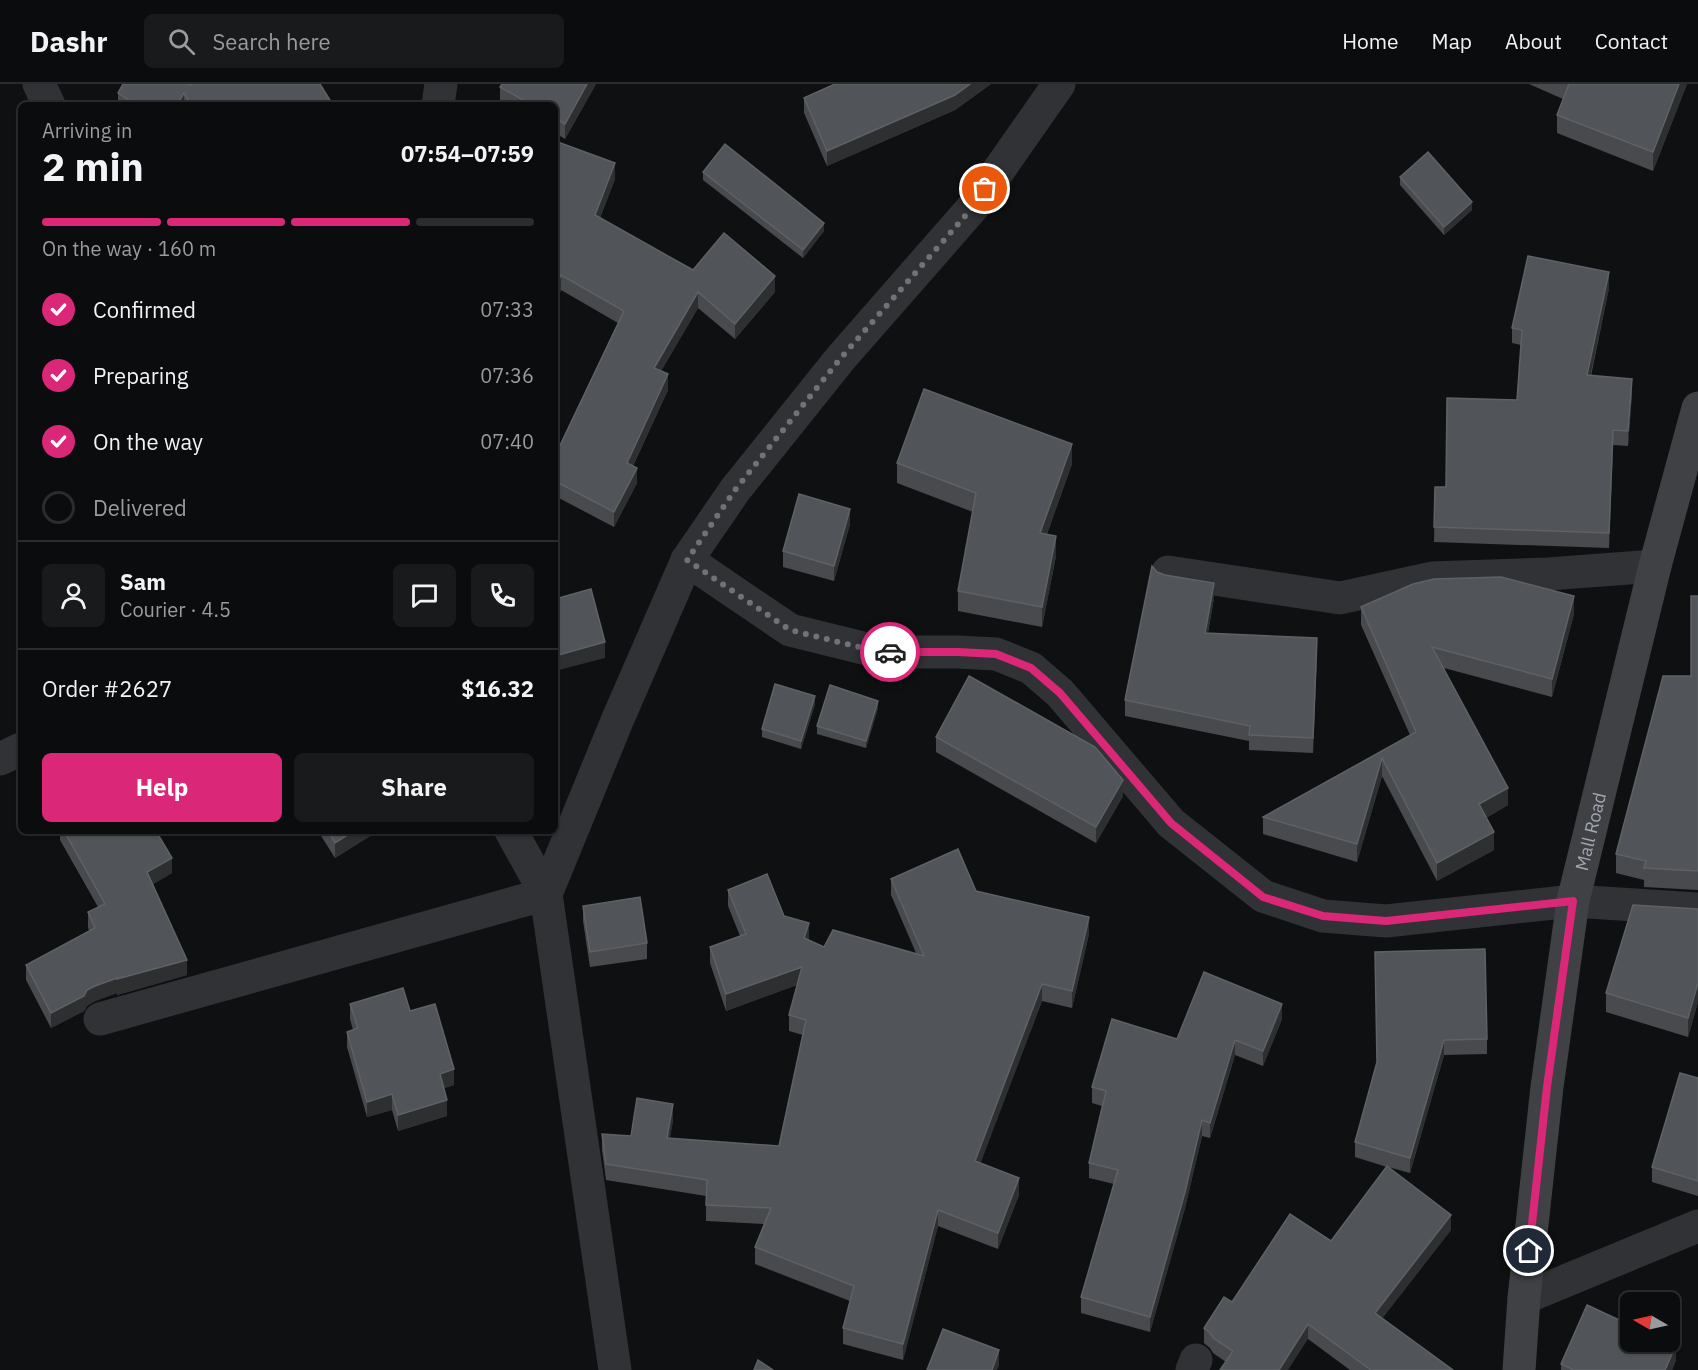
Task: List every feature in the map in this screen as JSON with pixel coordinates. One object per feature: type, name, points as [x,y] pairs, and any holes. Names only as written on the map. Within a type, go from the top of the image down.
[{"type":"street","points":[[39,84],[48,102]]},
{"type":"street","points":[[438,102],[441,84]]},
{"type":"street","points":[[546,894],[617,721],[687,560],[735,490],[840,359],[973,207],[1059,84]]},
{"type":"street","name":"Mall Road","points":[[1519,1370],[1524,1298],[1547,1087],[1573,901],[1655,566],[1698,408]]},
{"type":"street","points":[[687,560],[790,630],[879,652],[996,654],[1031,668],[1060,693],[1171,823],[1263,897],[1323,916],[1386,921],[1573,901],[1698,909]]},
{"type":"street","points":[[1168,572],[1340,598],[1432,578],[1548,574],[1655,566]]},
{"type":"street","points":[[0,759],[18,750]]},
{"type":"street","points":[[513,834],[546,894],[615,1370]]},
{"type":"street","points":[[100,1019],[546,894]]},
{"type":"street","points":[[1524,1298],[1698,1226]]},
{"type":"building","points":[[123,84],[320,84],[331,102],[189,102],[184,93],[179,102],[132,102],[118,93]]},
{"type":"building","points":[[502,84],[587,84],[565,124],[558,120],[558,102],[527,102],[500,87]]},
{"type":"building","points":[[835,84],[970,84],[955,95],[827,151],[804,98]]},
{"type":"building","points":[[1569,84],[1679,84],[1653,152],[1557,115]]},
{"type":"building","points":[[558,142],[615,163],[595,215],[693,270],[724,233],[775,276],[735,324],[698,292],[654,368],[668,374],[627,463],[637,468],[614,512],[558,483],[558,450],[624,311],[561,275],[558,282]]},
{"type":"building","points":[[725,144],[824,223],[803,250],[703,172]]},
{"type":"building","points":[[1428,152],[1472,202],[1444,227],[1400,177]]},
{"type":"building","points":[[1528,256],[1609,272],[1587,375],[1632,379],[1628,431],[1613,430],[1609,533],[1434,527],[1435,487],[1446,487],[1447,398],[1517,400],[1522,330],[1512,328]]},
{"type":"building","points":[[924,389],[1072,444],[1040,533],[1056,536],[1042,607],[958,591],[976,493],[897,463]]},
{"type":"building","points":[[799,494],[850,509],[834,566],[783,551]]},
{"type":"building","points":[[1152,566],[1157,572],[1165,575],[1214,583],[1205,633],[1317,638],[1313,738],[1249,735],[1250,726],[1125,700]]},
{"type":"building","points":[[1501,577],[1574,596],[1552,679],[1432,647],[1508,788],[1479,804],[1494,832],[1437,863],[1382,758],[1357,844],[1263,817],[1416,732],[1361,607],[1413,584],[1434,579]]},
{"type":"building","points":[[591,589],[605,642],[558,655],[558,598]]},
{"type":"building","points":[[1691,596],[1698,596],[1698,871],[1644,868],[1646,861],[1616,854],[1663,676],[1691,676]]},
{"type":"building","points":[[969,676],[1095,747],[1123,780],[1096,827],[936,737]]},
{"type":"building","points":[[775,684],[815,696],[801,741],[762,729]]},
{"type":"building","points":[[830,685],[878,701],[866,741],[817,726]]},
{"type":"building","points":[[66,834],[158,834],[172,858],[147,872],[187,960],[95,986],[87,990],[84,996],[51,1013],[26,965],[95,928],[88,912],[105,904]]},
{"type":"building","points":[[330,834],[349,834],[335,843]]},
{"type":"building","points":[[958,849],[976,891],[1089,917],[1072,991],[1042,984],[975,1161],[1019,1178],[998,1233],[938,1210],[903,1344],[843,1328],[854,1286],[755,1247],[771,1208],[706,1205],[707,1180],[606,1164],[602,1134],[631,1136],[637,1098],[673,1104],[667,1138],[779,1146],[806,1020],[789,1015],[802,967],[726,994],[710,947],[746,934],[728,890],[767,874],[784,916],[809,923],[804,938],[824,947],[833,930],[924,956],[891,879]]},
{"type":"building","points":[[640,897],[647,943],[590,952],[583,906]]},
{"type":"building","points":[[1633,905],[1698,909],[1698,983],[1688,1018],[1606,993]]},
{"type":"building","points":[[1485,949],[1487,1039],[1444,1040],[1410,1158],[1355,1142],[1377,1062],[1375,952]]},
{"type":"building","points":[[1204,972],[1282,1004],[1263,1051],[1235,1040],[1210,1123],[1202,1120],[1185,1192],[1150,1317],[1081,1297],[1118,1170],[1089,1163],[1106,1091],[1092,1087],[1112,1019],[1177,1039]]},
{"type":"building","points":[[403,988],[410,1011],[435,1004],[454,1069],[440,1074],[447,1100],[398,1115],[392,1094],[367,1102],[347,1032],[358,1028],[350,1004]]},
{"type":"building","points":[[1680,1073],[1698,1078],[1698,1181],[1652,1167]]},
{"type":"building","points":[[1387,1166],[1451,1215],[1375,1313],[1453,1370],[1371,1370],[1308,1324],[1279,1370],[1220,1370],[1233,1351],[1213,1338],[1204,1328],[1224,1297],[1232,1302],[1290,1214],[1331,1241]]},
{"type":"building","points":[[1587,1305],[1620,1320],[1620,1352],[1673,1352],[1665,1370],[1574,1370],[1561,1364]]},
{"type":"building","points":[[943,1329],[999,1350],[992,1370],[927,1370]]},
{"type":"building","points":[[758,1360],[773,1370],[754,1370]]},
{"type":"way so far","points":[[890,652],[879,652],[790,630],[687,560],[735,490],[840,359],[973,207],[985,189]]},
{"type":"route","points":[[890,652],[996,654],[1031,668],[1060,693],[1171,823],[1263,897],[1323,916],[1386,921],[1573,901],[1547,1087],[1529,1251]]}]
